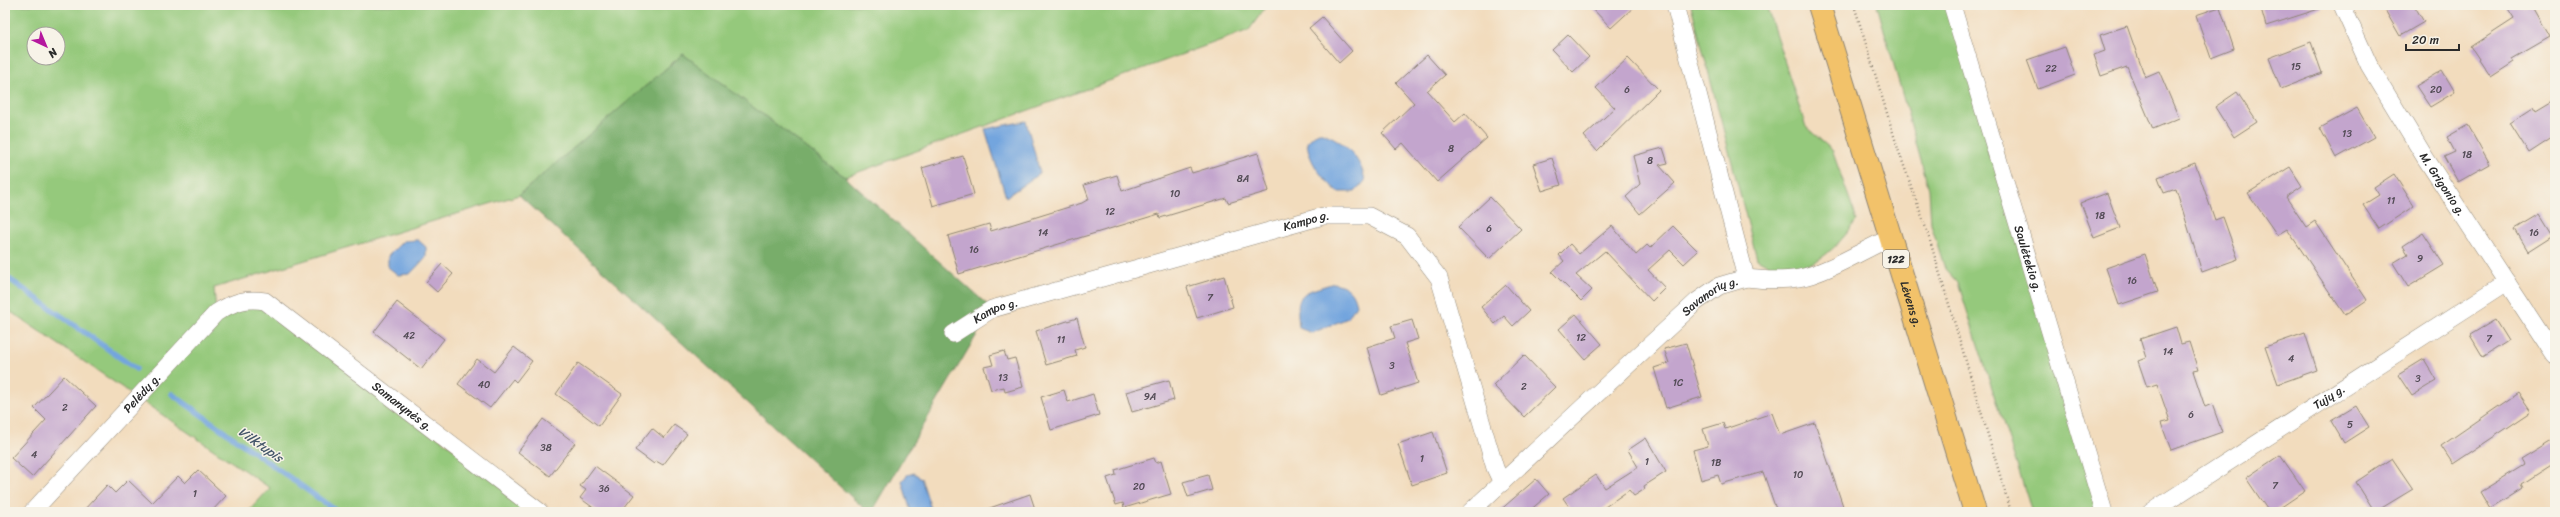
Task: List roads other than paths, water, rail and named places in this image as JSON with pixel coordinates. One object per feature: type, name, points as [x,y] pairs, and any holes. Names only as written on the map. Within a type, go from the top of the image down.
[{"type":"main road","name":"Lėvens g.","points":[[1819,5],[1975,512]]},
{"type":"street","name":"Savanorių g.","points":[[1470,512],[1502,484],[1696,302],[1719,286],[1746,278],[1675,5]]},
{"type":"street","name":"Saulėtekio g.","points":[[1952,5],[2104,512]]},
{"type":"street","name":"M. Grigonio g.","points":[[2342,5],[2369,65],[2555,356]]},
{"type":"street","name":"Kampo g.","points":[[953,334],[992,309],[1008,304],[1323,216],[1369,216],[1407,236],[1439,278],[1495,468],[1502,484]]},
{"type":"street","points":[[1746,278],[1777,280],[1801,278],[1890,238]]},
{"type":"street","name":"Tujų g.","points":[[2152,512],[2507,282]]},
{"type":"street","name":"Pelėdų g.","points":[[32,512],[216,313],[233,302],[249,298],[265,301]]},
{"type":"street","name":"Samanynės g.","points":[[265,301],[540,512]]},
{"type":"water","points":[[1026,121],[1040,173],[1006,197],[985,129]]},
{"type":"water","points":[[1318,132],[1335,139],[1342,144],[1360,164],[1365,181],[1355,192],[1338,192],[1322,176],[1314,164],[1308,150],[1307,142]]},
{"type":"water","points":[[418,240],[426,247],[426,257],[410,274],[398,275],[388,267],[388,256],[403,241]]},
{"type":"water","points":[[1334,283],[1349,290],[1353,296],[1356,305],[1348,318],[1312,333],[1299,328],[1298,306],[1303,295],[1314,289]]},
{"type":"water","points":[[914,473],[921,478],[932,512],[911,512],[902,481],[907,475]]},
{"type":"waterway","name":"Vilktupis","points":[[5,276],[136,369]]},
{"type":"waterway","name":"Vilktupis","points":[[172,394],[338,512]]}]
